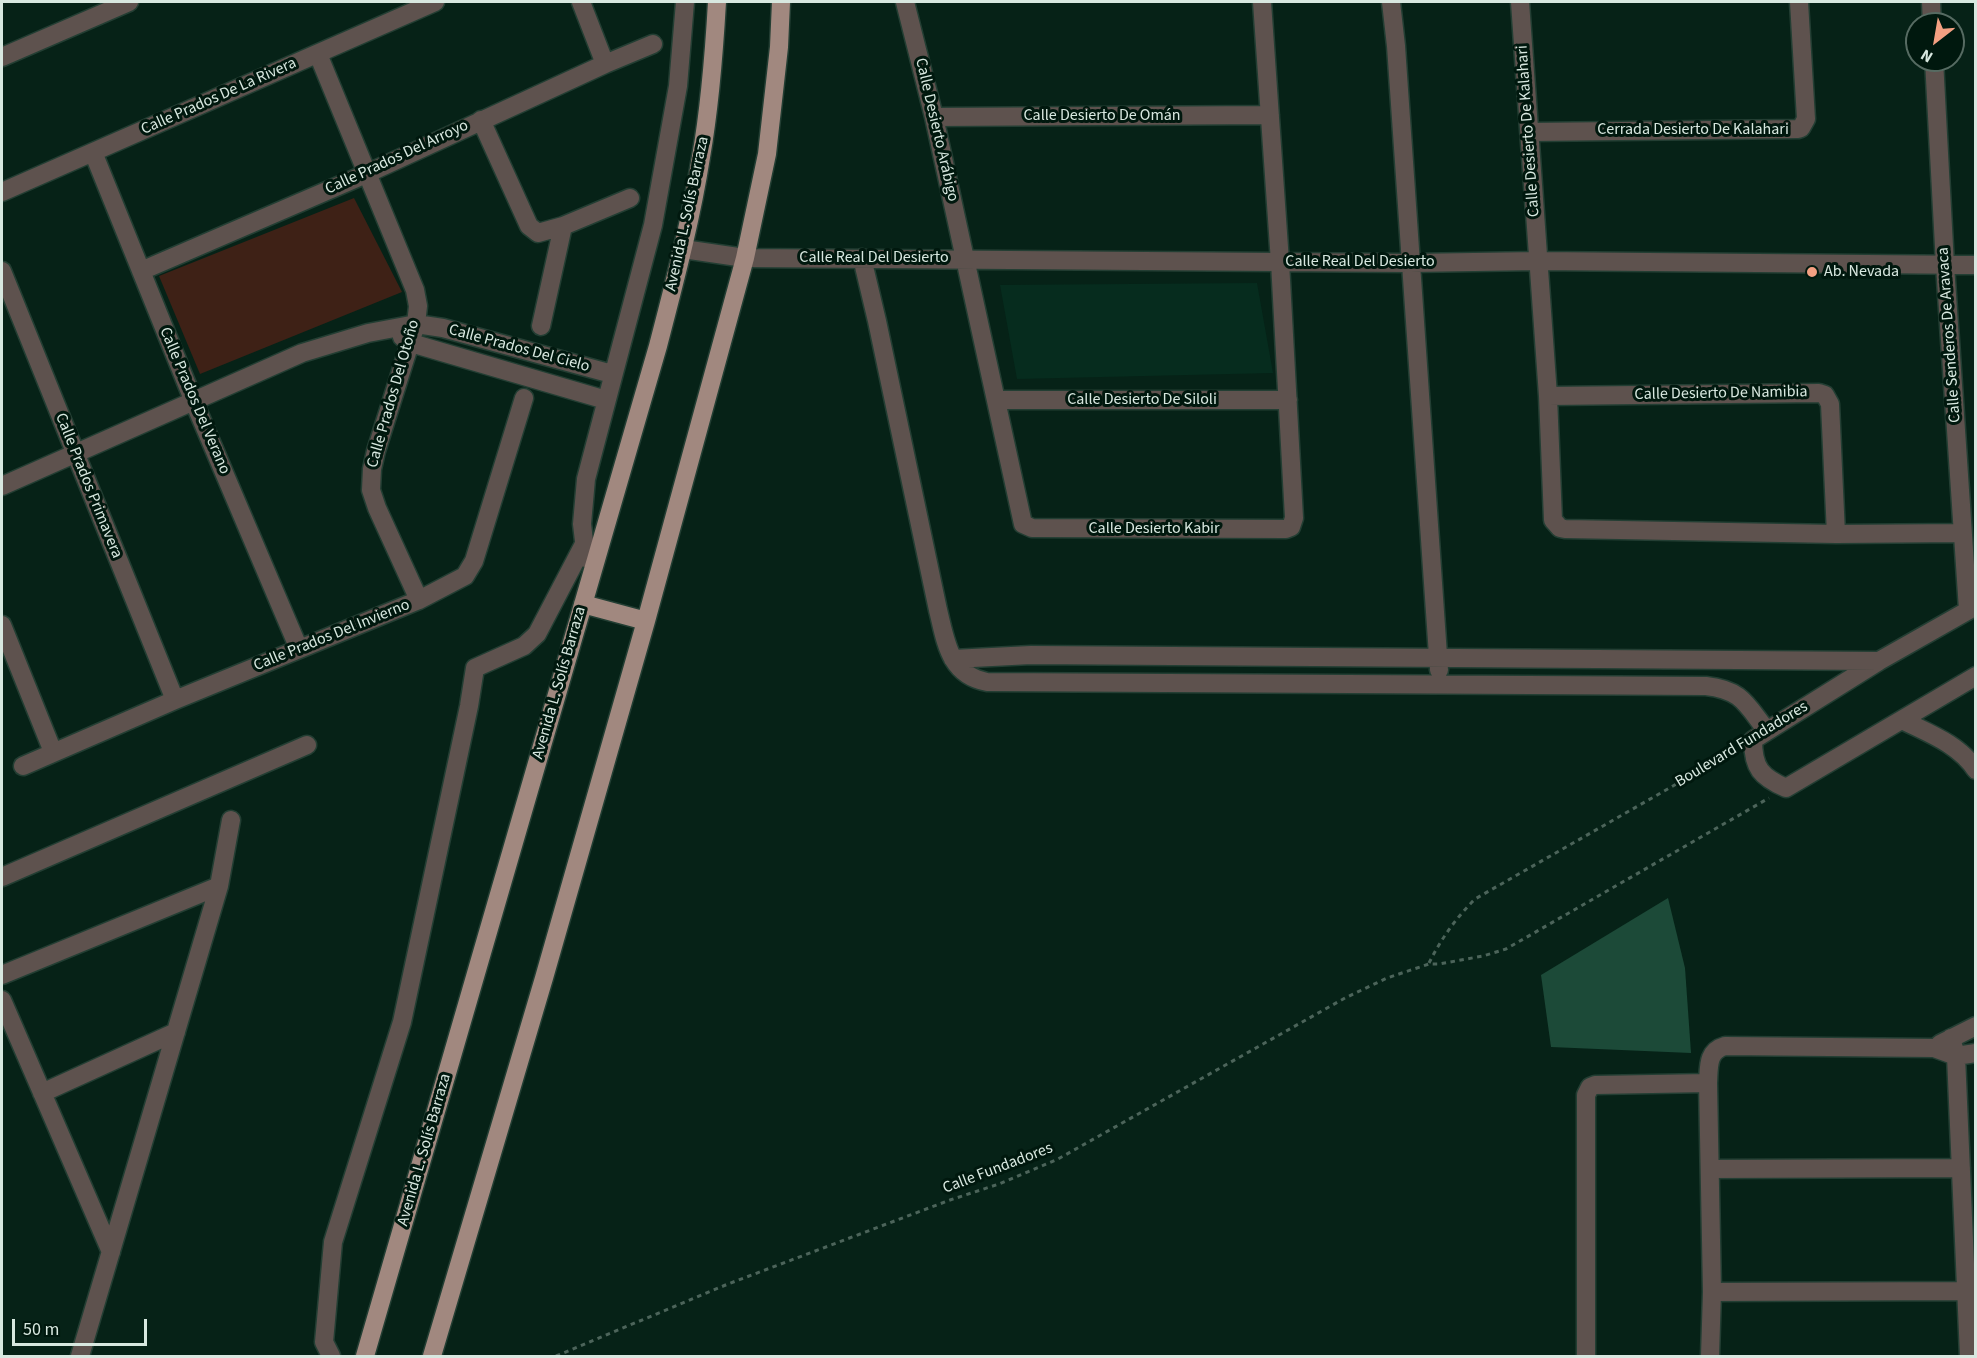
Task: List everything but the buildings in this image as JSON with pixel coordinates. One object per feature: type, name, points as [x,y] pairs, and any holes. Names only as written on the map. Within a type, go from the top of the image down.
[{"type":"main road","name":"Avenida L. Solís Barraza","points":[[364,1356],[658,346],[683,249],[701,159],[710,93],[717,2]]},
{"type":"main road","points":[[432,1356],[541,990],[646,621],[745,258],[767,154],[779,47],[781,2]]},
{"type":"main road","points":[[583,604],[646,621]]},
{"type":"street","points":[[2,57],[129,2]]},
{"type":"street","name":"Calle Prados De La Rivera","points":[[2,192],[435,2]]},
{"type":"street","points":[[580,2],[605,64]]},
{"type":"street","points":[[591,578],[583,546],[582,506],[586,479],[653,225],[678,86],[685,2]]},
{"type":"street","name":"Calle Desierto Arábigo","points":[[905,2],[934,117],[965,259]]},
{"type":"street","points":[[1262,2],[1280,262]]},
{"type":"street","points":[[1391,2],[1396,46],[1439,684]]},
{"type":"street","name":"Calle Desierto De Kalahari","points":[[1520,2],[1538,261]]},
{"type":"street","name":"Cerrada Desierto De Kalahari","points":[[1530,132],[1801,128],[1806,119],[1799,2]]},
{"type":"street","name":"Calle Prados Del Arroyo","points":[[141,271],[366,174],[653,44]]},
{"type":"street","name":"Calle Prados Del Otoño","points":[[318,54],[415,290],[418,306],[411,343],[376,451],[371,490],[419,600]]},
{"type":"street","name":"Calle Senderos De Aravaca","points":[[1935,72],[1962,533],[1972,608]]},
{"type":"street","name":"Calle Desierto De Omán","points":[[934,117],[1270,115]]},
{"type":"street","points":[[481,120],[529,226],[538,233],[563,226],[630,198]]},
{"type":"street","name":"Calle Prados Del Verano","points":[[93,152],[194,402],[299,649]]},
{"type":"street","points":[[541,327],[563,226]]},
{"type":"street","name":"Calle Real Del Desierto","points":[[683,249],[745,258],[1976,265]]},
{"type":"street","points":[[862,258],[944,633],[953,659],[967,675],[974,679],[987,682],[1724,688],[1740,697],[1760,735],[1754,759],[1758,767],[1772,782],[1786,788],[1976,676]]},
{"type":"street","name":"Calle Desierto Kabir","points":[[965,259],[1022,521],[1026,526],[1286,529],[1291,527],[1294,518],[1280,262]]},
{"type":"street","points":[[1538,261],[1548,396],[1553,520],[1560,528],[1836,534],[1962,533]]},
{"type":"street","name":"Calle Prados Primavera","points":[[2,271],[175,700]]},
{"type":"street","name":"Calle Prados Del Cielo","points":[[2,486],[302,353],[344,339],[416,324],[443,328],[612,374]]},
{"type":"street","name":"Calle Prados Del Cielo","points":[[390,329],[411,343],[606,400]]},
{"type":"street","name":"Calle Desierto De Namibia","points":[[1548,396],[1808,393],[1825,395],[1830,404],[1836,534]]},
{"type":"street","name":"Calle Prados Del Invierno","points":[[23,766],[175,700],[419,600],[459,581],[470,570],[524,398]]},
{"type":"street","name":"Calle Desierto De Siloli","points":[[997,400],[1288,400]]},
{"type":"street","points":[[331,1356],[324,1342],[333,1242],[402,1022],[467,718],[475,668],[524,646],[537,634],[583,546]]},
{"type":"street","name":"Boulevard Fundadores","points":[[1760,735],[1879,661],[1972,608]]},
{"type":"street","points":[[2,625],[53,752]]},
{"type":"street","points":[[953,659],[1030,655],[1879,661]]},
{"type":"street","points":[[1902,720],[1944,740],[1959,751],[1976,770]]},
{"type":"street","points":[[2,877],[307,745]]},
{"type":"street","points":[[80,1356],[219,886],[231,820]]},
{"type":"street","points":[[2,975],[219,886]]},
{"type":"street","points":[[2,1000],[111,1252]]},
{"type":"street","points":[[1934,1048],[1976,1026]]},
{"type":"street","points":[[42,1093],[176,1032]]},
{"type":"street","points":[[1951,1038],[1956,1056],[1969,1356]]},
{"type":"street","points":[[1710,1356],[1712,1292],[1708,1083],[1711,1056],[1717,1048],[1725,1046],[1934,1048],[1956,1056],[1976,1053]]},
{"type":"street","points":[[1586,1356],[1586,1095],[1590,1087],[1595,1085],[1708,1083]]},
{"type":"street","points":[[1710,1168],[1961,1168]]},
{"type":"street","points":[[1712,1292],[1966,1291]]},
{"type":"path","name":"Boulevard Fundadores","points":[[1429,964],[1439,941],[1462,912],[1475,900],[1760,735]]},
{"type":"path","name":"Calle Fundadores","points":[[556,1356],[728,1284],[950,1200],[999,1184],[1058,1159],[1346,998],[1387,978],[1429,964],[1483,956],[1506,948],[1538,932],[1786,788]]},
{"type":"shaded area","points":[[354,198],[402,292],[200,374],[159,276]]},
{"type":"shaded area","points":[[1257,283],[1273,373],[1017,379],[1000,285]]},
{"type":"shaded area","points":[[1668,898],[1685,968],[1691,1053],[1551,1047],[1541,975]]},
{"type":"place","name":"Ab. Nevada","points":[[1812,272]]}]
